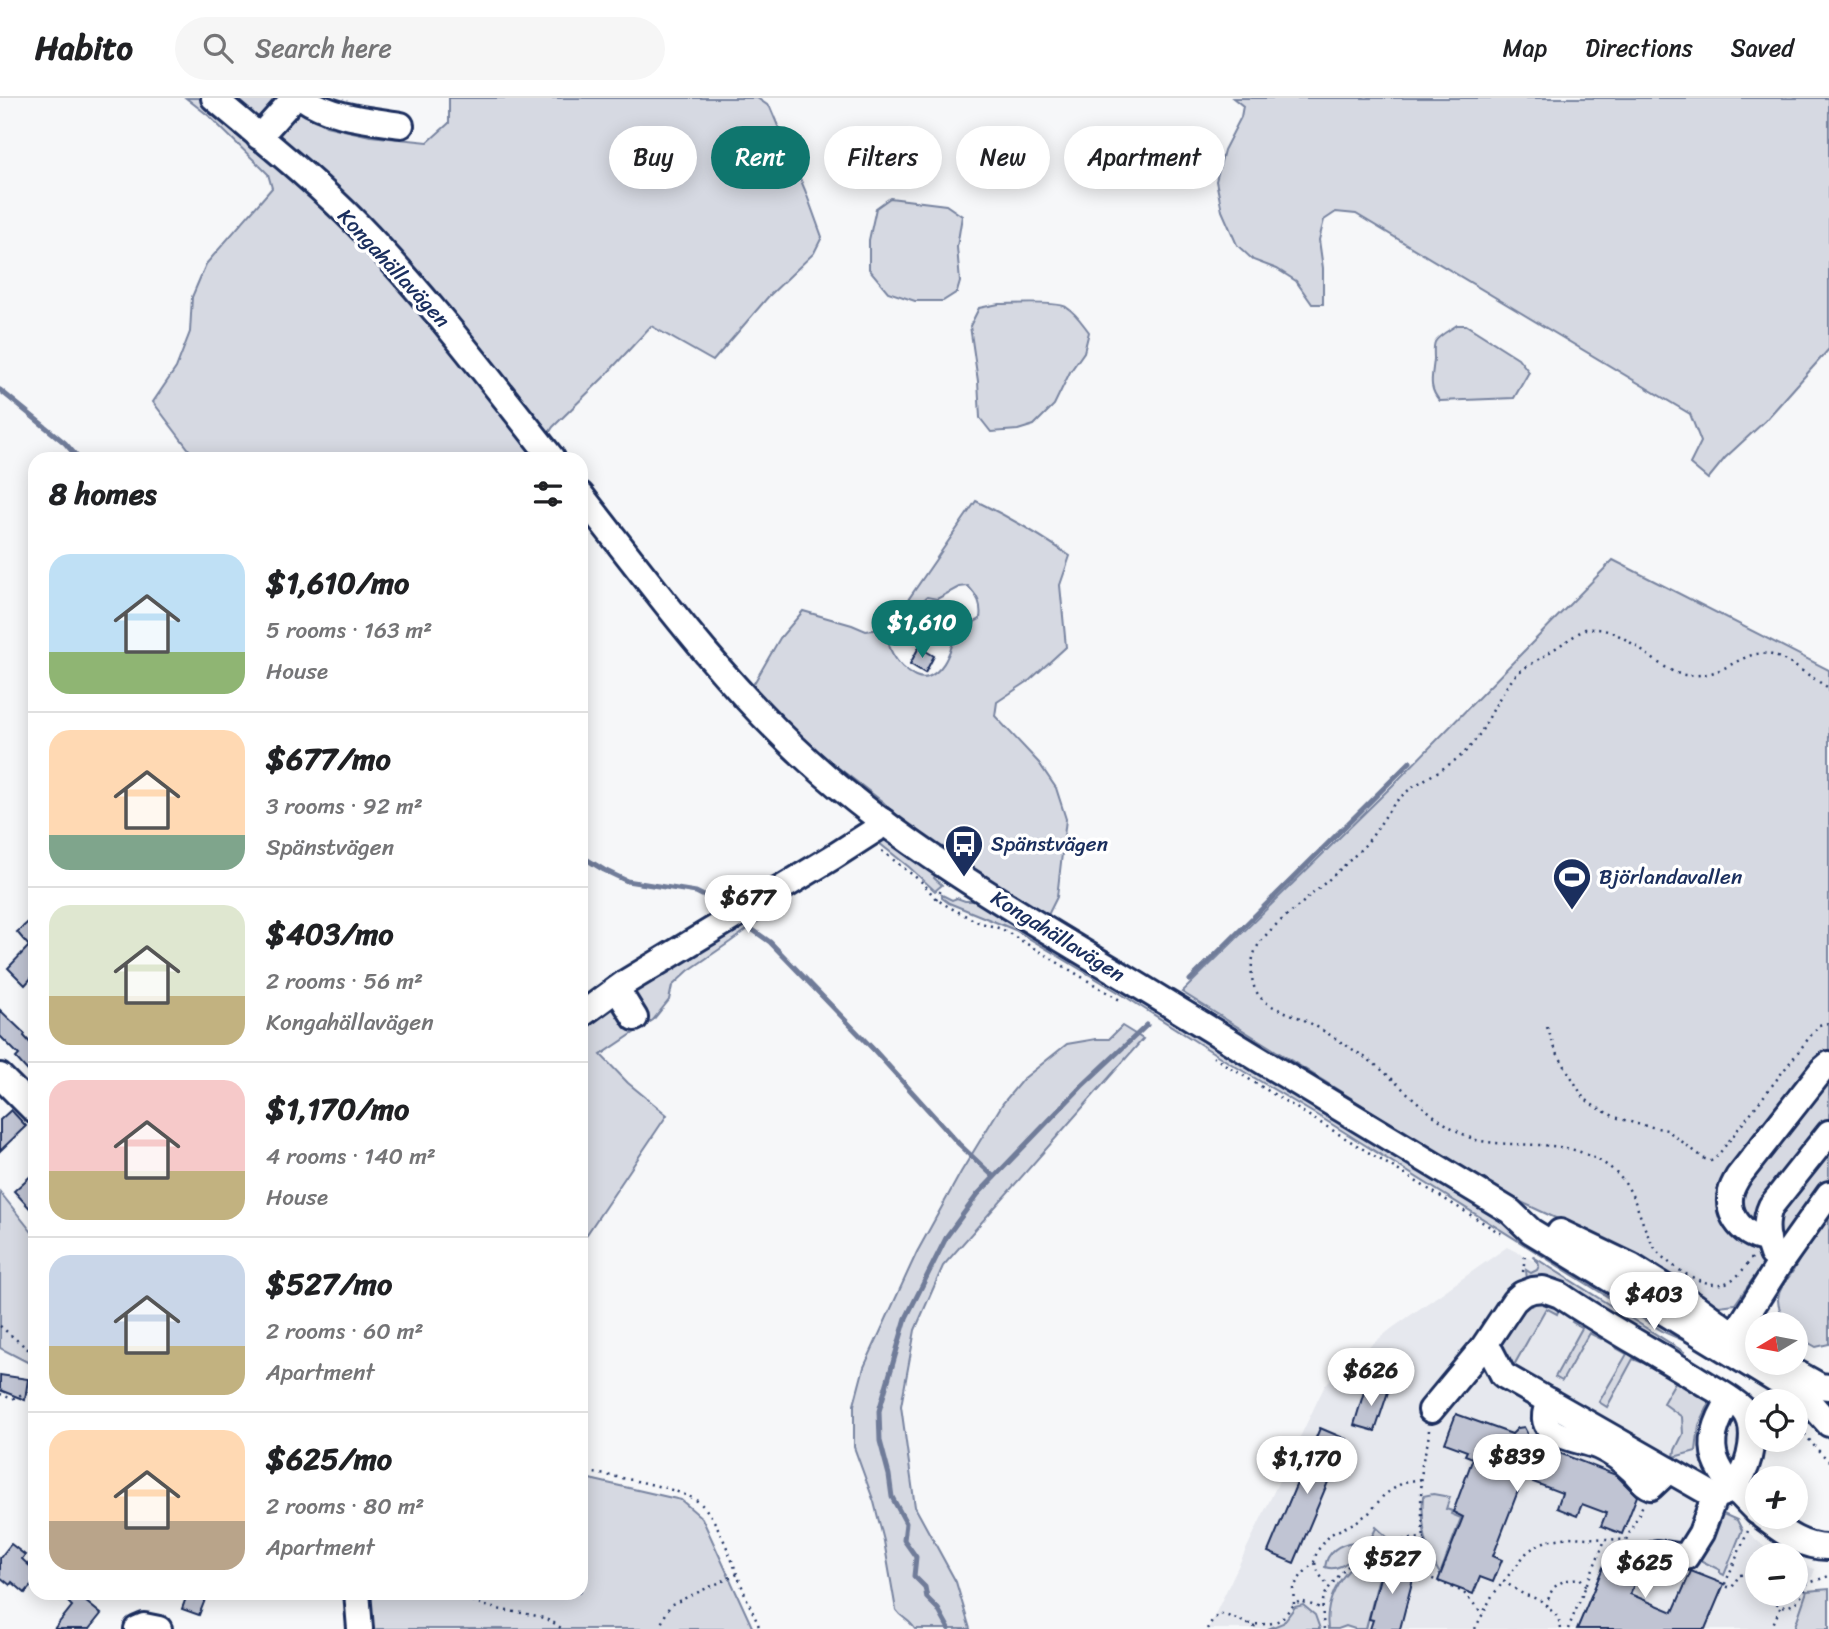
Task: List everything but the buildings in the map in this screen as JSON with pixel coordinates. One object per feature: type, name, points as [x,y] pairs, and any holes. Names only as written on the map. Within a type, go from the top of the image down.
[{"type":"street","name":"Kongahällavägen","points":[[214,98],[356,223],[481,366],[547,452]]},
{"type":"street","points":[[259,136],[294,98]]},
{"type":"street","points":[[303,98],[330,111],[401,125]]},
{"type":"street","name":"Kongahällavägen","points":[[588,504],[689,631],[762,715],[822,773],[873,829],[948,868],[1510,1211],[1631,1266],[1695,1306],[1729,1342],[1811,1404],[1829,1424]]},
{"type":"street","points":[[588,1010],[617,989],[873,829]]},
{"type":"street","points":[[617,989],[635,1018]]},
{"type":"street","points":[[1768,1239],[1758,1238],[1740,1227],[1733,1213],[1731,1189],[1829,1064]]},
{"type":"street","points":[[0,1076],[28,1104]]},
{"type":"street","points":[[1780,1263],[1773,1255],[1768,1239],[1768,1213],[1776,1199],[1829,1133]]},
{"type":"street","points":[[1729,1342],[1829,1194]]},
{"type":"street","points":[[1733,1213],[1745,1217],[1768,1213]]},
{"type":"street","points":[[1431,1410],[1484,1346],[1514,1301],[1522,1294],[1543,1289],[1560,1295],[1730,1400],[1744,1410],[1749,1419],[1751,1436],[1748,1460],[1740,1480],[1725,1492],[1701,1533],[1695,1561],[1657,1553]]},
{"type":"street","name":"Kongahällavägen","points":[[1729,1342],[1745,1347]]},
{"type":"street","points":[[1484,1346],[1491,1352],[1503,1375],[1549,1401],[1660,1478],[1725,1492],[1745,1509]]},
{"type":"street","points":[[1802,1376],[1820,1386],[1829,1387]]},
{"type":"street","points":[[1725,1492],[1713,1438],[1719,1415],[1730,1400]]},
{"type":"street","points":[[1775,1529],[1812,1545],[1829,1547]]},
{"type":"street","points":[[358,1600],[360,1629]]},
{"type":"street","points":[[137,1629],[145,1626],[159,1629]]},
{"type":"path","points":[[1768,1239],[1740,1273],[1728,1282],[1711,1284],[1693,1277],[1671,1265],[1656,1250],[1634,1197],[1611,1167],[1579,1151],[1475,1140],[1452,1128],[1416,1102],[1364,1057],[1319,1029],[1280,1012],[1262,1000],[1252,980],[1251,962],[1261,942],[1280,920],[1365,845],[1400,797],[1465,752],[1518,673],[1585,629],[1612,631],[1663,666],[1680,674],[1715,673],[1757,654],[1768,654],[1829,688]]},
{"type":"path","points":[[873,829],[936,899],[978,922],[1002,929],[1122,1001]]},
{"type":"path","points":[[936,899],[946,884]]},
{"type":"path","points":[[1547,1027],[1556,1051],[1583,1097],[1594,1106],[1615,1117],[1667,1130],[1711,1161],[1819,1025],[1829,1023]]},
{"type":"path","points":[[1211,1056],[1507,1237]]},
{"type":"path","points":[[0,1326],[28,1349]]},
{"type":"path","points":[[0,1394],[12,1399],[28,1391]]},
{"type":"path","points":[[1431,1410],[1422,1463],[1421,1498],[1431,1565],[1428,1577],[1463,1592],[1483,1614]]},
{"type":"path","points":[[1808,1438],[1829,1461]]},
{"type":"path","points":[[588,1472],[672,1490],[699,1503],[715,1524],[760,1629]]},
{"type":"path","points":[[1475,1629],[1492,1596],[1528,1550],[1546,1541],[1569,1537],[1626,1541],[1660,1478]]},
{"type":"path","points":[[1294,1604],[1293,1588],[1314,1562],[1317,1551],[1331,1534],[1370,1512],[1384,1494],[1404,1482],[1422,1479]]},
{"type":"path","points":[[1745,1574],[1739,1575],[1732,1588],[1724,1586],[1751,1529]]},
{"type":"path","points":[[1324,1629],[1323,1599],[1344,1569],[1371,1549],[1398,1540],[1425,1538]]},
{"type":"path","points":[[1568,1629],[1605,1540]]},
{"type":"path","points":[[1314,1562],[1329,1587]]},
{"type":"path","points":[[662,1629],[661,1624],[670,1605],[738,1574]]},
{"type":"path","points":[[1808,1583],[1829,1576]]},
{"type":"path","points":[[1547,1606],[1549,1594],[1556,1585],[1580,1578],[1586,1586]]},
{"type":"path","points":[[1503,1581],[1523,1594],[1540,1600],[1559,1617],[1561,1629]]},
{"type":"path","points":[[471,1600],[493,1608],[539,1616],[562,1629]]},
{"type":"path","points":[[1249,1624],[1273,1623],[1301,1601],[1323,1609]]},
{"type":"path","points":[[1771,1629],[1781,1606]]},
{"type":"path","points":[[1207,1629],[1213,1619],[1221,1614],[1259,1629]]},
{"type":"shaded area","points":[[186,98],[200,98],[300,185],[311,163],[232,98],[287,98],[326,126],[370,136],[428,142],[449,123],[449,98],[757,98],[770,107],[778,126],[711,126],[711,189],[805,189],[822,237],[814,253],[768,297],[713,361],[651,326],[553,427],[537,452],[190,452],[153,402],[176,368],[190,332],[192,297],[206,264],[272,188],[268,174],[209,116]]},
{"type":"shaded area","points":[[1233,98],[1829,98],[1829,349],[1765,421],[1725,458],[1708,479],[1690,464],[1701,442],[1690,414],[1356,214],[1336,212],[1324,220],[1319,240],[1323,268],[1323,304],[1312,304],[1296,281],[1277,269],[1253,260],[1237,245],[1222,211],[1218,189],[1225,189],[1225,148],[1241,117],[1243,106]]},
{"type":"shaded area","points":[[890,198],[946,205],[962,216],[957,247],[960,282],[957,292],[943,301],[915,301],[888,292],[869,269],[869,240],[876,208]]},
{"type":"shaded area","points":[[999,304],[1061,305],[1073,312],[1089,332],[1084,352],[1070,372],[1054,405],[1034,425],[1018,430],[991,432],[980,418],[970,326],[979,308]]},
{"type":"shaded area","points":[[1457,325],[1466,325],[1518,358],[1529,372],[1514,398],[1440,401],[1436,396],[1432,386],[1434,344],[1439,337]]},
{"type":"shaded area","points":[[976,501],[1070,556],[1060,585],[1066,647],[1030,680],[997,702],[995,716],[1039,763],[1056,788],[1066,819],[1057,897],[1046,919],[907,826],[883,802],[810,746],[753,685],[780,638],[803,611],[866,631],[880,629],[901,610]],"holes":[[[968,586],[980,605],[980,619],[957,633],[938,671],[922,678],[902,667],[890,647],[890,635],[894,629],[927,597],[937,599],[959,587]]]},
{"type":"shaded area","name":"Björlandavallen","points":[[1613,560],[1829,670],[1829,1179],[1735,1304],[1719,1306],[1693,1294],[1590,1234],[1521,1202],[1182,992],[1393,785]]},
{"type":"shaded area","points":[[886,838],[935,876],[942,885],[935,891],[879,843],[877,840]]},
{"type":"shaded area","points":[[817,879],[688,971],[672,986],[669,1000],[653,1020],[601,1055],[628,1083],[667,1115],[588,1233],[588,1020]]},
{"type":"shaded area","points":[[942,895],[952,900],[957,898],[974,901],[1012,918],[1385,1146],[1694,1342],[1689,1343],[1664,1332],[1015,930],[949,903]]},
{"type":"shaded area","points":[[1122,1026],[1143,1039],[943,1266],[915,1330],[901,1406],[915,1507],[956,1582],[970,1629],[915,1629],[896,1610],[874,1502],[854,1447],[854,1405],[864,1367],[917,1252],[1003,1103],[1022,1080],[1067,1044],[1109,1039]]},
{"type":"shaded area","points":[[0,1192],[28,1227],[28,1362],[0,1348]]},
{"type":"shaded area","points":[[1829,1207],[1829,1344],[1816,1347],[1808,1342],[1808,1312],[1781,1312],[1778,1296]]},
{"type":"shaded area","points":[[1507,1247],[1534,1261],[1745,1393],[1745,1452],[1758,1452],[1750,1466],[1745,1466],[1745,1476],[1724,1516],[1741,1526],[1760,1543],[1745,1543],[1745,1606],[1802,1606],[1794,1629],[1208,1629],[1325,1385],[1391,1329]]},
{"type":"shaded area","points":[[1532,1256],[1684,1352],[1680,1361],[1527,1280],[1526,1270],[1531,1273],[1539,1266]]},
{"type":"shaded area","points":[[1543,1299],[1559,1309],[1557,1314],[1546,1308],[1513,1367],[1526,1382],[1500,1355],[1499,1346],[1520,1307]]},
{"type":"shaded area","points":[[1574,1319],[1603,1335],[1601,1339],[1589,1333],[1562,1381],[1555,1377],[1582,1328],[1572,1322]]},
{"type":"shaded area","points":[[1619,1344],[1648,1361],[1646,1364],[1633,1359],[1607,1407],[1599,1402],[1627,1354],[1616,1348]]},
{"type":"shaded area","points":[[1678,1377],[1713,1396],[1699,1425],[1696,1451],[1674,1457],[1683,1434],[1682,1417],[1663,1403]]},
{"type":"shaded area","points":[[588,1479],[681,1500],[702,1518],[753,1629],[369,1629],[366,1600],[588,1600]]},
{"type":"shaded area","points":[[1433,1494],[1450,1497],[1446,1509],[1461,1518],[1440,1574],[1428,1546],[1423,1516],[1423,1496]]},
{"type":"shaded area","points":[[1721,1513],[1737,1520],[1742,1530],[1724,1575],[1720,1570],[1700,1560]]},
{"type":"shaded area","points":[[1376,1527],[1389,1539],[1366,1548],[1337,1568],[1325,1567],[1328,1557],[1335,1550],[1349,1543],[1367,1540]]},
{"type":"shaded area","points":[[1404,1544],[1405,1551],[1384,1557],[1366,1629],[1346,1626],[1328,1629],[1331,1598],[1348,1571],[1374,1551]]},
{"type":"shaded area","points":[[1808,1567],[1815,1569],[1808,1589]]},
{"type":"shaded area","points":[[1829,1589],[1829,1629],[1794,1629],[1802,1606],[1808,1606],[1808,1591]]},
{"type":"shaded area","points":[[1303,1605],[1315,1615],[1320,1629],[1268,1629],[1283,1623],[1295,1607]]},
{"type":"waterway","points":[[0,390],[73,452]]},
{"type":"waterway","points":[[1190,980],[1410,762]]},
{"type":"waterway","points":[[588,860],[627,881],[696,892],[722,905]]},
{"type":"waterway","points":[[743,923],[770,942],[875,1051],[959,1144],[994,1177]]},
{"type":"waterway","points":[[949,1629],[938,1609],[927,1598],[925,1587],[914,1576],[916,1557],[904,1540],[906,1523],[892,1497],[880,1441],[879,1411],[906,1318],[947,1236],[978,1194],[1082,1086],[1147,1025]]},
{"type":"place","name":"Spänstvägen","points":[[964,878]]},
{"type":"place","name":"Björlandavallen","points":[[1572,911]]}]
